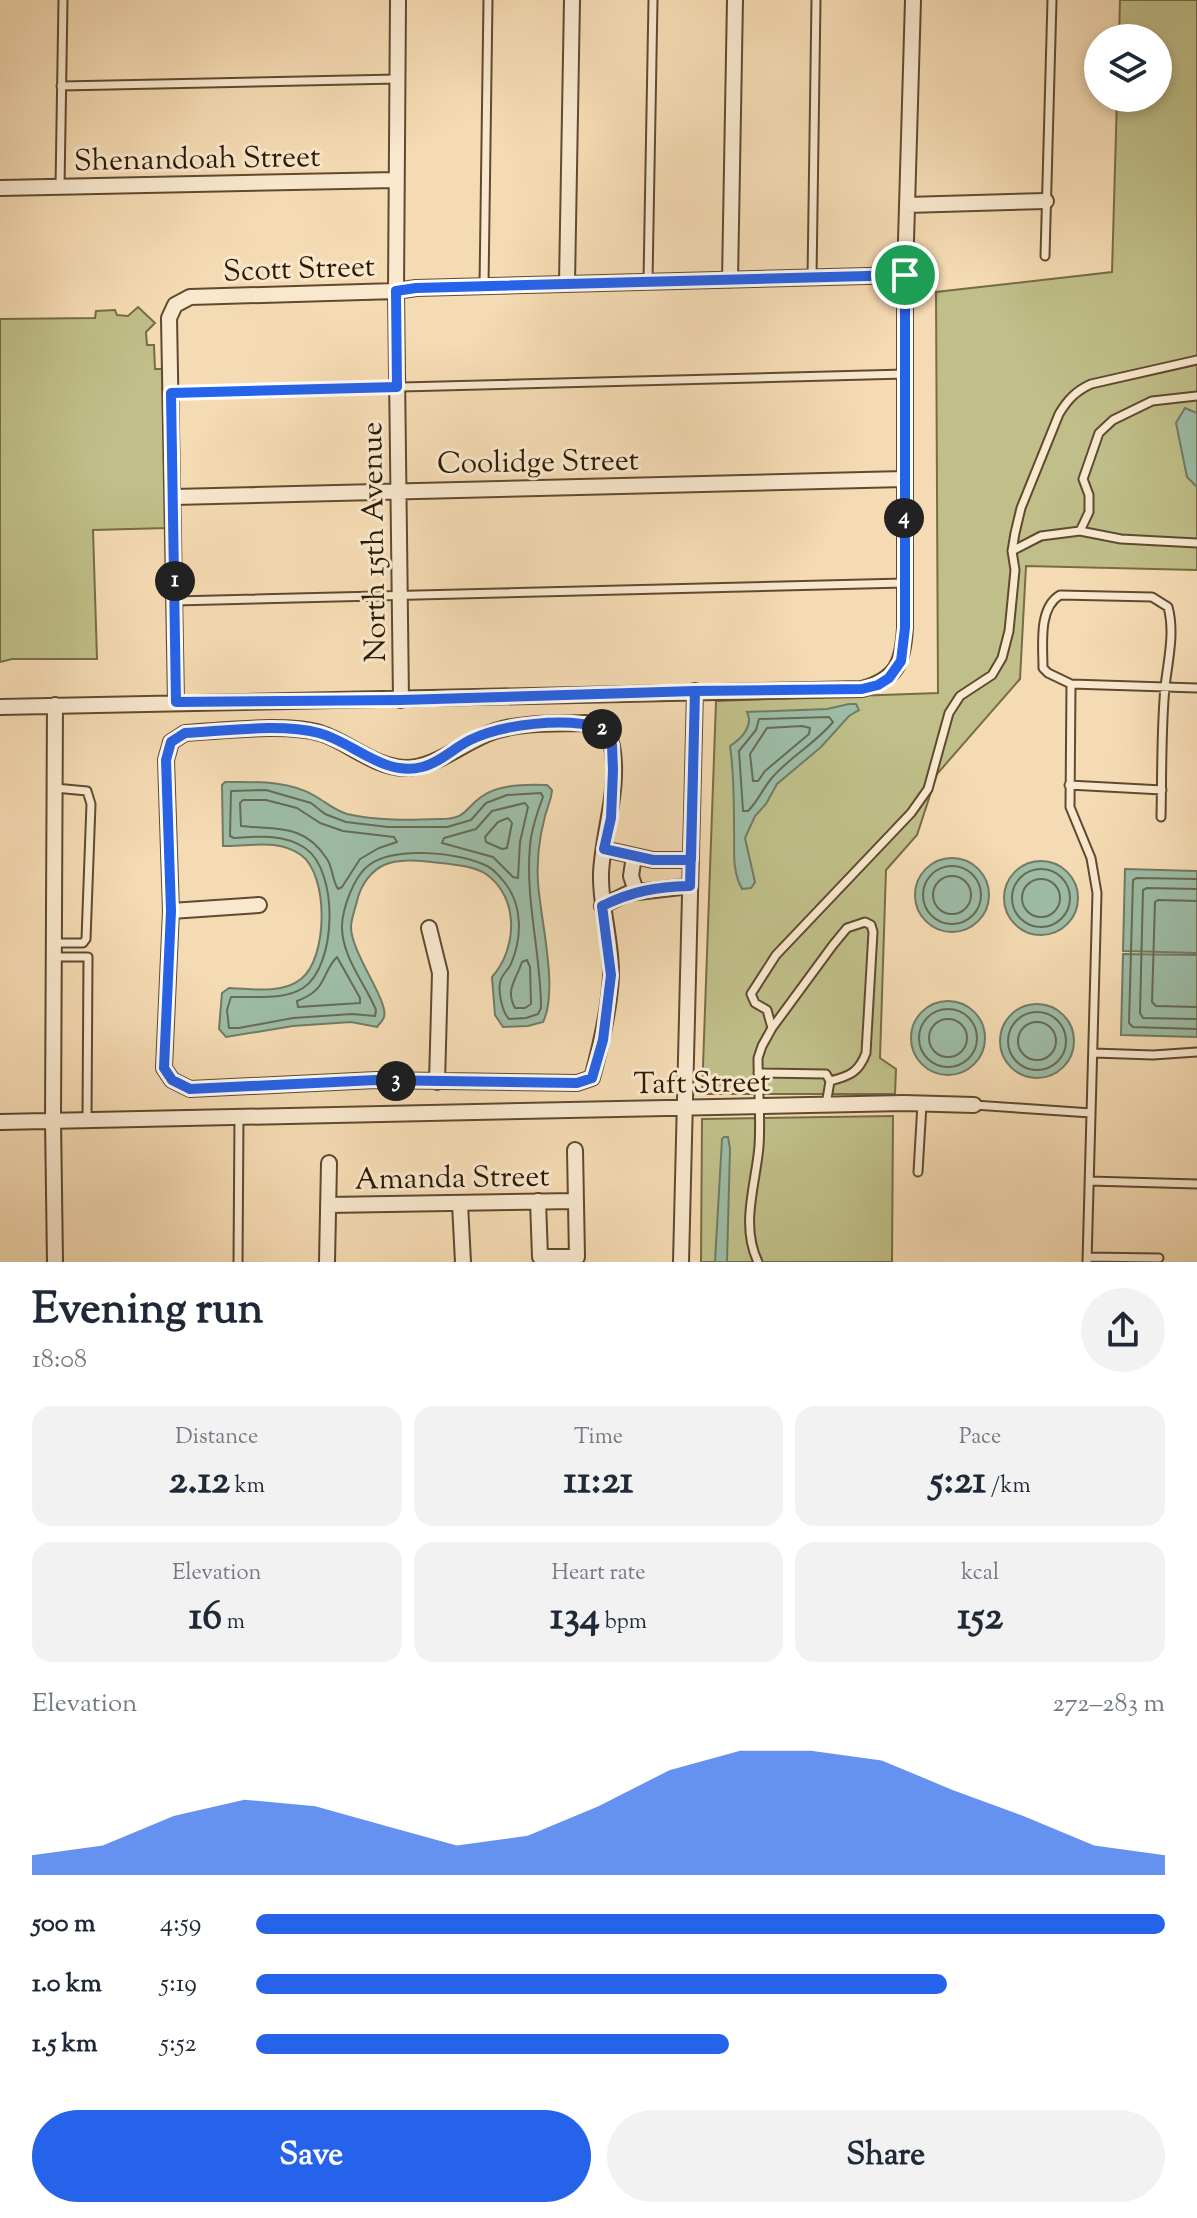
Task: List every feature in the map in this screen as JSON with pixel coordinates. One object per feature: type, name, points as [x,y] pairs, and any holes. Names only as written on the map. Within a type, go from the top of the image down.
[{"type":"street","name":"North 15th Avenue","points":[[398,0],[396,291],[401,700]]},
{"type":"street","points":[[567,283],[572,0]]},
{"type":"street","points":[[730,280],[735,0]]},
{"type":"street","points":[[0,707],[862,689],[889,678],[901,661],[904,645],[905,275],[913,0]]},
{"type":"street","name":"Shenandoah Street","points":[[0,188],[396,180]]},
{"type":"street","points":[[907,205],[1046,201]]},
{"type":"street","name":"Scott Street","points":[[171,393],[169,318],[175,305],[190,297],[905,275]]},
{"type":"street","points":[[171,393],[176,702]]},
{"type":"street","name":"Coolidge Street","points":[[174,497],[904,479]]},
{"type":"street","points":[[681,1262],[695,691]]},
{"type":"street","points":[[55,705],[55,1262]]},
{"type":"street","points":[[586,723],[601,728],[612,745],[611,818],[604,849],[602,906],[611,975],[603,1040],[592,1078],[577,1083],[376,1080],[190,1089],[172,1080],[164,1068],[171,911],[166,760],[171,742],[185,733],[286,729],[320,733],[374,760],[401,768],[422,767],[470,740],[499,730],[586,723]]},
{"type":"street","points":[[604,849],[669,861],[691,860]]},
{"type":"street","points":[[634,856],[631,876],[636,891]]},
{"type":"street","points":[[602,906],[636,891],[690,886]]},
{"type":"street","points":[[171,911],[259,905]]},
{"type":"street","points":[[429,928],[440,973],[437,1082]]},
{"type":"street","name":"Taft Street","points":[[0,1122],[826,1105],[974,1105]]},
{"type":"street","points":[[538,1201],[540,1257],[577,1257],[575,1150]]},
{"type":"street","points":[[327,1262],[329,1163]]},
{"type":"street","name":"Amanda Street","points":[[328,1205],[576,1201]]},
{"type":"street","points":[[460,1204],[463,1262]]},
{"type":"lane","points":[[60,187],[63,0]]},
{"type":"lane","points":[[484,286],[488,0]]},
{"type":"lane","points":[[648,281],[653,0]]},
{"type":"lane","points":[[812,278],[816,0]]},
{"type":"lane","points":[[1045,256],[1052,0]]},
{"type":"lane","points":[[61,86],[397,79]]},
{"type":"lane","points":[[772,1028],[767,1010],[755,1003],[751,994],[759,981],[776,955],[911,813],[928,789],[949,713],[960,696],[992,675],[1002,658],[1009,631],[1015,570],[1012,551],[1021,508],[1059,414],[1077,391],[1091,384],[1197,360]]},
{"type":"lane","points":[[171,393],[905,374]]},
{"type":"lane","points":[[1080,531],[1089,512],[1089,495],[1083,479],[1099,433],[1113,420],[1152,401],[1197,396]]},
{"type":"lane","points":[[1012,551],[1041,536],[1080,531],[1121,539],[1197,543]]},
{"type":"lane","points":[[175,601],[904,583]]},
{"type":"lane","points":[[1161,817],[1165,688],[1171,641],[1168,607],[1152,597],[1060,595],[1054,598],[1046,612],[1043,668],[1048,673],[1071,684],[1165,688],[1197,688]]},
{"type":"lane","points":[[1071,684],[1069,785],[1073,820],[1091,858],[1097,893],[1087,1260],[1159,1258]]},
{"type":"lane","points":[[1069,785],[1162,790]]},
{"type":"lane","points":[[54,950],[83,943],[86,939],[91,804],[87,791],[55,788]]},
{"type":"lane","points":[[758,1073],[828,1078],[850,1076],[862,1065],[866,1053],[871,925],[859,922],[847,928],[772,1028],[762,1046],[758,1073],[759,1147],[749,1214],[758,1262]]},
{"type":"lane","points":[[54,950],[88,957],[87,1119]]},
{"type":"lane","points":[[1093,1053],[1153,1055],[1197,1052]]},
{"type":"lane","points":[[826,1105],[828,1078]]},
{"type":"lane","points":[[918,1172],[922,1104]]},
{"type":"lane","points":[[974,1105],[1091,1113]]},
{"type":"lane","points":[[238,1262],[239,1116]]},
{"type":"lane","points":[[1089,1181],[1197,1184]]},
{"type":"shaded area","points":[[1120,0],[1197,0],[1197,570],[1026,566],[1020,679],[937,774],[917,835],[886,870],[880,1058],[896,1069],[895,1094],[702,1094],[716,701],[938,693],[936,292],[1112,272],[1117,112],[1172,112],[1172,24],[1119,24]]},
{"type":"shaded area","points":[[138,307],[155,323],[146,332],[147,345],[154,345],[155,369],[162,369],[167,528],[93,530],[97,659],[12,659],[0,662],[0,319],[95,318],[96,311],[115,310],[117,315],[128,316]]},
{"type":"shaded area","points":[[893,1116],[892,1262],[701,1262],[702,1119]]},
{"type":"water","points":[[1185,408],[1197,413],[1197,487],[1187,477],[1176,423]]},
{"type":"water","points":[[856,704],[859,710],[777,784],[755,816],[745,838],[755,882],[751,888],[742,889],[734,859],[734,787],[730,746],[748,727],[747,712],[827,709]]},
{"type":"water","points":[[225,782],[260,782],[294,787],[347,814],[405,820],[455,817],[481,797],[504,787],[547,785],[552,790],[538,860],[539,897],[549,973],[543,1022],[503,1027],[495,1015],[492,977],[506,952],[511,924],[505,896],[497,884],[474,869],[408,860],[384,865],[371,874],[360,892],[352,920],[357,950],[384,1010],[377,1027],[351,1022],[293,1026],[226,1037],[219,1029],[222,993],[229,988],[276,989],[301,979],[316,954],[322,917],[317,880],[301,855],[273,845],[223,846],[222,785]]},
{"type":"water","points":[[945,858],[959,858],[973,864],[983,874],[989,895],[983,916],[973,926],[959,932],[945,932],[931,926],[921,916],[915,902],[915,888],[921,874],[931,864]]},
{"type":"water","points":[[1034,861],[1048,861],[1062,867],[1072,877],[1078,898],[1072,919],[1062,929],[1048,935],[1034,935],[1020,929],[1010,919],[1004,905],[1004,891],[1010,877],[1020,867]]},
{"type":"water","points":[[1125,869],[1197,871],[1197,953],[1123,951]]},
{"type":"water","points":[[1123,954],[1197,955],[1197,1037],[1121,1035]]},
{"type":"water","points":[[941,1001],[955,1001],[969,1007],[979,1017],[985,1038],[979,1059],[969,1069],[955,1075],[941,1075],[927,1069],[917,1059],[911,1045],[911,1031],[917,1017],[927,1007]]},
{"type":"water","points":[[1030,1004],[1044,1004],[1058,1010],[1068,1020],[1074,1041],[1068,1062],[1058,1072],[1044,1078],[1030,1078],[1016,1072],[1006,1062],[1000,1048],[1000,1034],[1006,1020],[1016,1010]]},
{"type":"water","points":[[728,1137],[730,1149],[727,1262],[715,1262],[722,1139]]},
{"type":"route","points":[[905,275],[567,283],[396,291],[397,387],[171,393],[176,702],[401,700],[695,691],[691,860],[653,860],[604,849],[611,818],[612,745],[601,728],[586,723],[499,730],[470,740],[422,767],[401,768],[374,760],[320,733],[286,729],[185,733],[171,742],[166,760],[171,911],[164,1068],[172,1080],[190,1089],[376,1080],[577,1083],[592,1078],[603,1040],[611,975],[602,906],[629,893],[690,886],[691,860],[693,776],[695,691],[862,689],[889,678],[901,661],[905,628],[905,275]]}]
